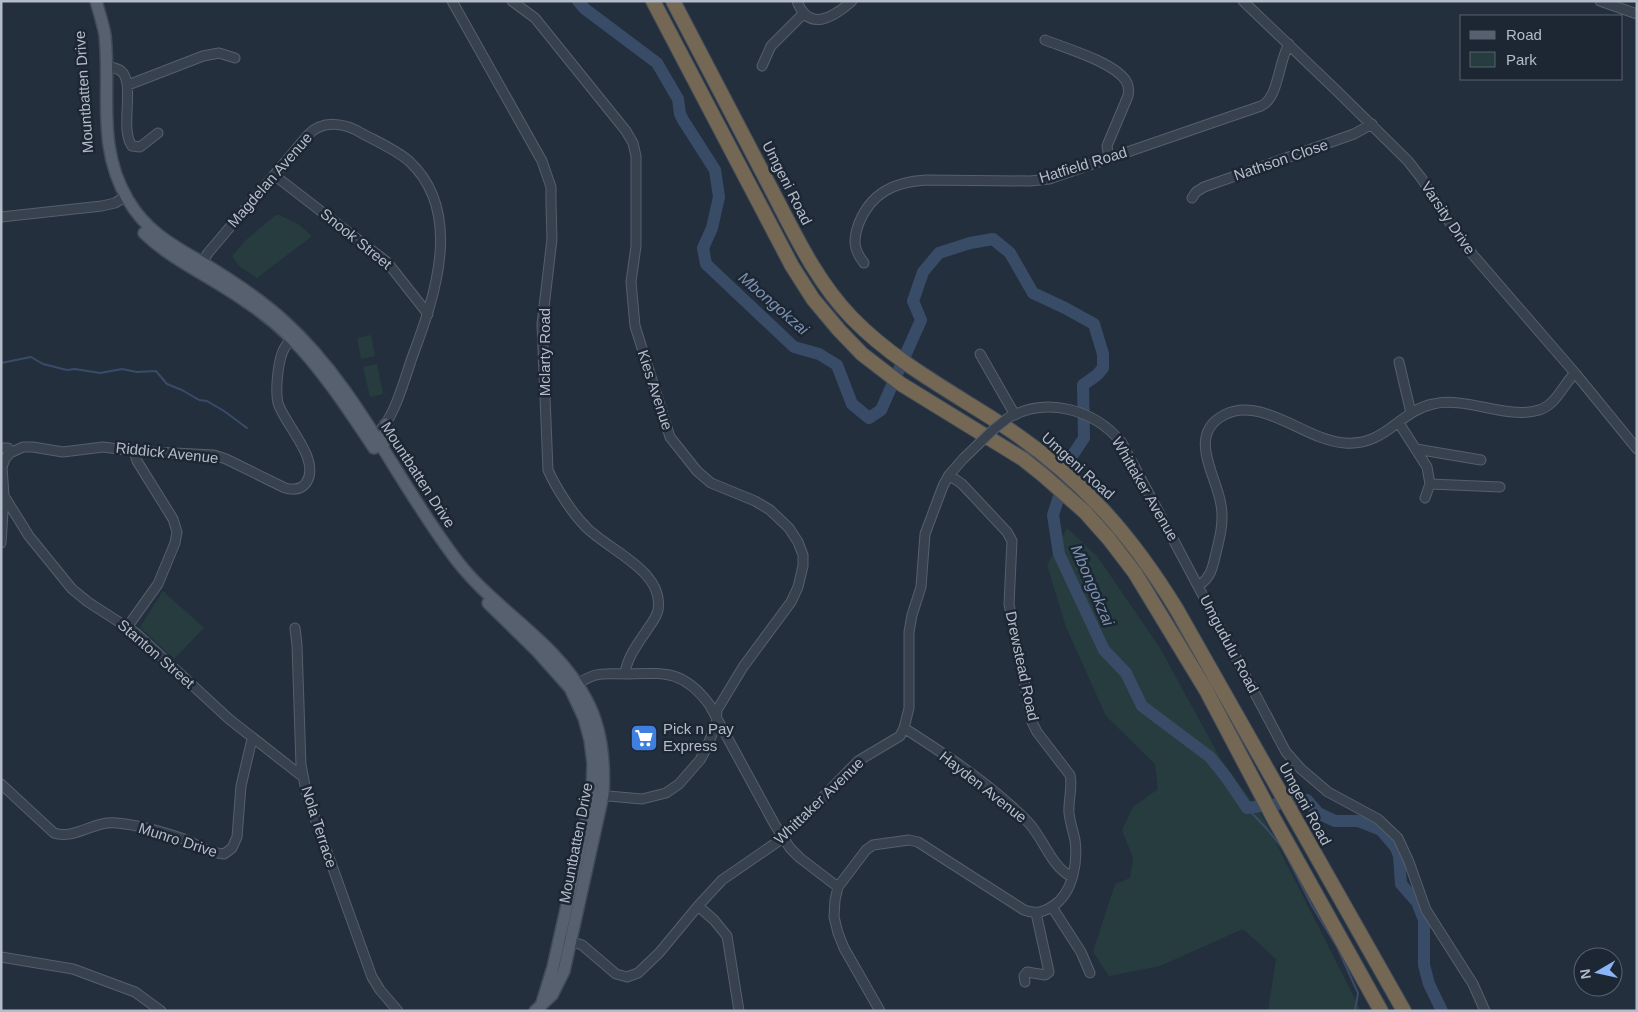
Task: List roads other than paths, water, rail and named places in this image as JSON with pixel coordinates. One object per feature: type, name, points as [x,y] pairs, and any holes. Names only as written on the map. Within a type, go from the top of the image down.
[{"type":"highway","name":"Umgeni Road","points":[[653,1],[792,266],[813,299],[839,330],[862,354],[889,376],[1023,459],[1043,475],[1085,512],[1109,538],[1135,573],[1206,690],[1274,819],[1382,1011]]},
{"type":"highway","name":"Umgeni Road","points":[[673,1],[806,256],[838,303],[872,337],[902,362],[1010,430],[1046,456],[1099,504],[1132,542],[1162,585],[1404,1011]]},
{"type":"main road","name":"Mountbatten Drive","points":[[89,1],[98,40],[99,118],[103,159],[113,186],[158,236],[199,266],[267,306],[338,382],[434,539],[463,576],[487,602],[588,701],[595,739],[605,771],[565,940],[564,971],[552,995],[538,1008]]},
{"type":"main road","name":"Mountbatten Drive","points":[[96,1],[104,33],[106,128],[113,167],[123,198]]},
{"type":"main road","points":[[382,447],[386,424]]},
{"type":"main road","name":"Mountbatten Drive","points":[[371,436],[382,447],[457,561],[484,590],[548,647],[571,673],[574,686]]},
{"type":"street","name":"Mclarty Road","points":[[452,1],[542,161],[551,187],[552,238],[542,324],[548,470],[554,482],[586,527],[641,569],[649,578],[658,594],[658,611],[627,663],[625,674]]},
{"type":"street","name":"Kies Avenue","points":[[512,1],[535,18],[626,131],[632,142],[636,156],[636,229],[635,257],[631,282],[632,306],[637,335],[670,437],[697,471],[711,483],[755,501],[770,510],[790,528],[797,538],[803,555],[803,566],[792,602],[743,667],[716,716],[716,725],[700,760],[679,784],[666,792],[642,799],[598,795]]},
{"type":"street","points":[[797,1],[803,14],[810,18],[829,18],[852,1]]},
{"type":"street","points":[[1600,1],[1637,14]]},
{"type":"street","name":"Varsity Drive","points":[[1249,3],[1413,167],[1473,255],[1575,373],[1637,449]]},
{"type":"street","points":[[762,66],[771,46],[803,14]]},
{"type":"street","points":[[1045,40],[1098,60],[1122,76],[1127,82],[1128,96],[1107,146],[1109,158]]},
{"type":"street","name":"Hatfield Road","points":[[864,263],[855,248],[856,230],[868,205],[877,196],[895,186],[911,181],[926,180],[1040,181],[1266,104],[1274,92],[1281,60],[1289,44]]},
{"type":"street","points":[[128,85],[203,56],[219,53],[235,58]]},
{"type":"street","points":[[106,66],[122,72],[128,85],[126,109],[129,142],[132,146],[140,147],[158,133]]},
{"type":"street","name":"Nathson Close","points":[[1192,198],[1196,192],[1204,187],[1354,134],[1372,124]]},
{"type":"street","name":"Magdelan Avenue","points":[[199,266],[312,131],[328,125],[352,127],[398,153],[408,161],[417,170],[428,189],[437,212],[441,238],[440,263],[428,314],[400,394],[386,424],[371,436]]},
{"type":"street","name":"Snook Street","points":[[274,175],[387,262],[428,314]]},
{"type":"street","points":[[1,218],[102,206],[123,198]]},
{"type":"street","name":"Riddick Avenue","points":[[11,452],[27,446],[64,452],[103,447],[134,451],[214,455],[285,488],[292,489],[302,486],[308,480],[310,474],[308,460],[300,441],[281,414],[277,391],[280,360],[285,346],[294,336]]},
{"type":"street","points":[[980,354],[1011,417]]},
{"type":"street","points":[[1399,362],[1411,413]]},
{"type":"street","name":"Umgudulu Road","points":[[1485,1011],[1472,984],[1426,910],[1409,862],[1398,838],[1378,819],[1328,792],[1292,759],[1281,742],[1199,586],[1205,582],[1211,573],[1222,526],[1220,499],[1207,460],[1205,445],[1208,431],[1220,418],[1235,411],[1253,410],[1267,414],[1321,438],[1347,443],[1375,439],[1411,413],[1426,405],[1441,402],[1525,412],[1540,410],[1553,401],[1575,373]]},
{"type":"street","name":"Whittaker Avenue","points":[[565,940],[582,945],[616,974],[627,977],[633,976],[659,953],[698,906],[727,876],[783,838],[850,768],[866,755],[900,736],[904,728],[909,701],[909,632],[921,587],[926,534],[940,493],[949,475],[963,459],[994,429],[1011,417],[1026,410],[1045,407],[1067,409],[1082,413],[1106,426],[1122,442],[1199,586]]},
{"type":"street","points":[[1399,423],[1427,468],[1430,484],[1425,498]]},
{"type":"street","points":[[1,448],[8,448],[11,452],[5,459],[2,467],[4,496],[1,543]]},
{"type":"street","points":[[1416,449],[1481,460]]},
{"type":"street","points":[[128,626],[158,584],[175,543],[177,532],[173,519],[137,461],[134,451]]},
{"type":"street","name":"Drewstead Road","points":[[949,475],[962,484],[978,501],[1007,532],[1012,542],[1009,604],[1032,722],[1037,732],[1068,770],[1071,779],[1069,811],[1076,852],[1072,877],[1063,898],[1052,907]]},
{"type":"street","points":[[1430,484],[1500,487]]},
{"type":"street","name":"Stanton Street","points":[[4,496],[29,536],[72,589],[88,602],[128,626],[252,739],[303,777]]},
{"type":"street","name":"Nola Terrace","points":[[295,628],[298,645],[300,748],[303,777],[309,804],[372,977],[380,990],[398,1011]]},
{"type":"street","points":[[574,686],[587,677],[596,674],[658,673],[678,677],[700,692],[716,716],[783,838],[800,858],[838,887]]},
{"type":"street","name":"Hayden Avenue","points":[[904,728],[966,770],[1015,810],[1033,827],[1061,870],[1072,877]]},
{"type":"street","name":"Munro Drive","points":[[1,784],[54,833],[63,836],[97,824],[115,822],[183,839],[210,853],[224,854],[232,848],[237,837],[241,786],[252,739]]},
{"type":"street","points":[[880,1011],[844,948],[833,909],[838,887],[866,850],[873,845],[909,840],[918,842],[1024,910],[1036,913],[1052,907],[1082,952],[1090,973]]},
{"type":"street","points":[[698,906],[714,920],[727,936],[739,1011]]},
{"type":"street","points":[[1025,982],[1024,976],[1027,972],[1045,975],[1049,972],[1036,913]]},
{"type":"street","points":[[1,957],[72,969],[135,992],[160,1011]]},
{"type":"waterway","name":"Mbongokzai","points":[[578,1],[585,9],[657,63],[678,99],[680,114],[683,120],[715,170],[719,197],[712,228],[703,248],[706,264],[794,347],[819,354],[837,365],[852,404],[869,418],[881,410],[921,320],[913,301],[923,272],[939,253],[970,243],[993,239],[1010,253],[1033,293],[1094,324],[1103,354],[1103,368],[1083,385],[1084,438],[1072,456],[1053,515],[1059,554],[1104,650],[1126,673],[1142,706],[1210,757],[1247,808],[1307,800],[1318,813],[1335,821],[1358,821],[1381,830],[1396,848],[1399,856],[1401,884],[1417,902],[1424,920],[1424,965],[1429,984],[1442,1011]]},
{"type":"waterway","points":[[1,363],[31,357],[43,364],[67,370],[75,369],[100,373],[122,369],[137,372],[156,371],[167,384],[199,400],[207,401],[247,428]]},
{"type":"waterway","points":[[1247,808],[1283,849],[1312,906],[1337,947],[1358,993],[1355,1011]]},
{"type":"place","name":"Pick n Pay Express","points":[[644,738]]}]
